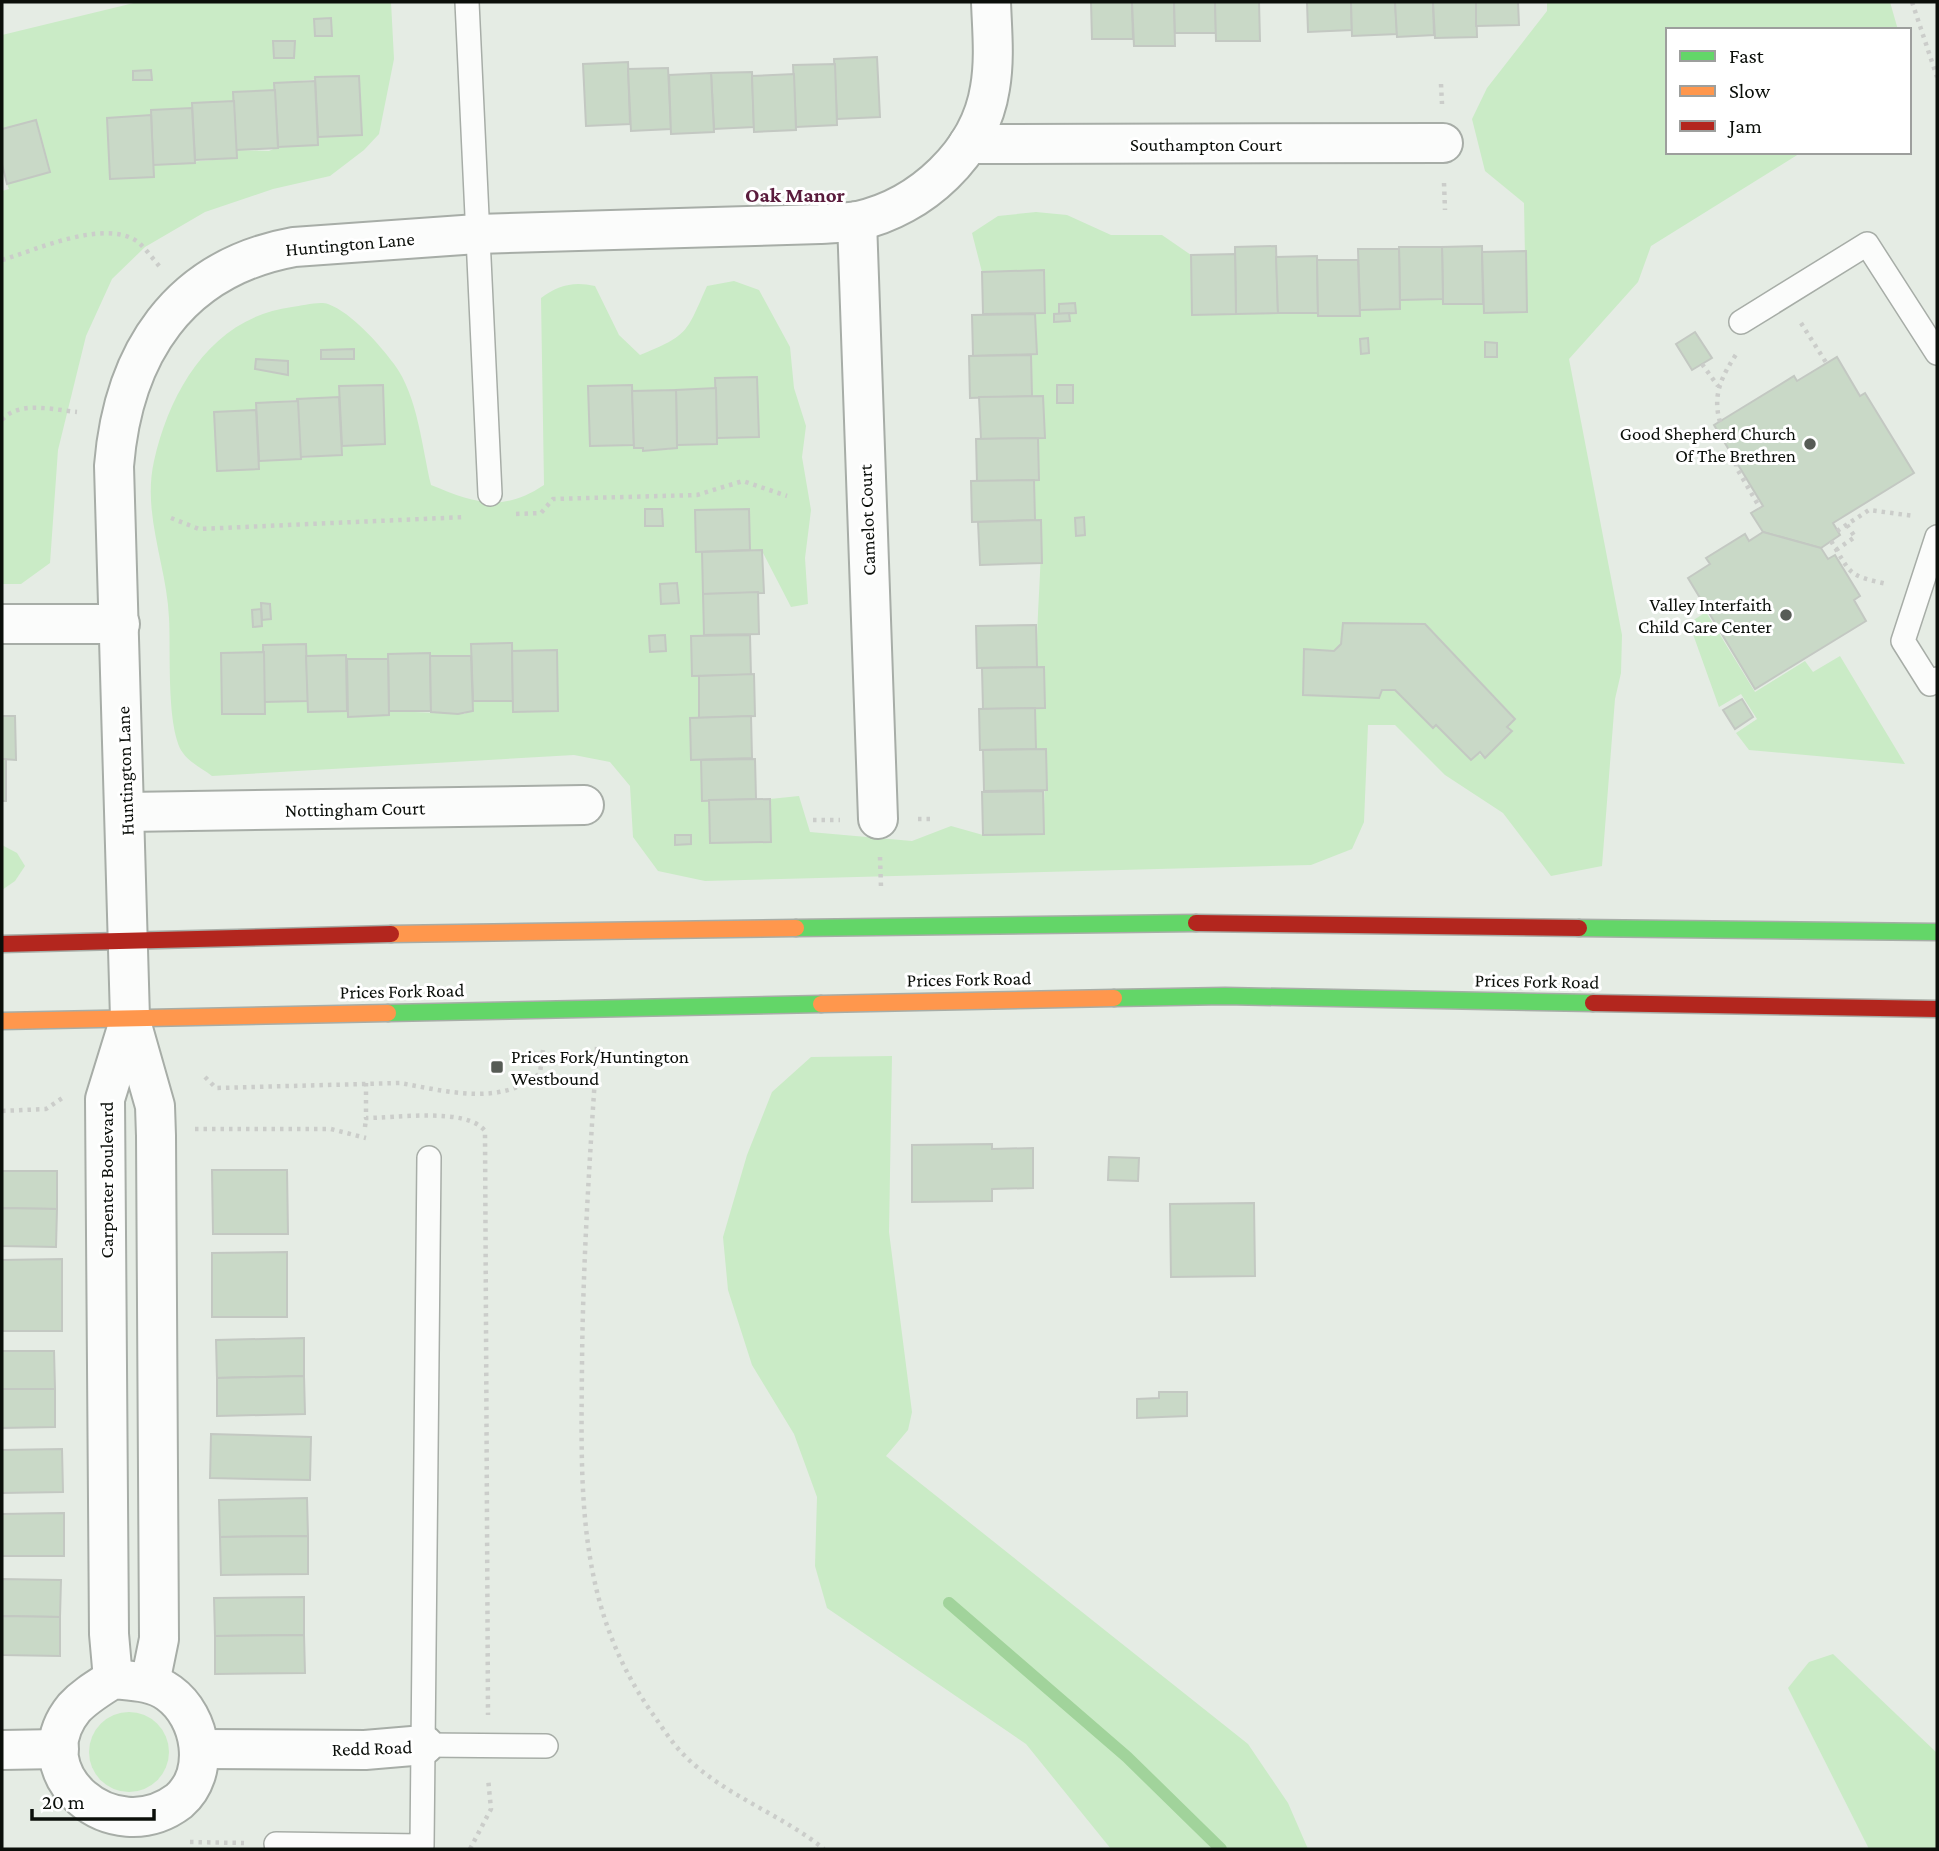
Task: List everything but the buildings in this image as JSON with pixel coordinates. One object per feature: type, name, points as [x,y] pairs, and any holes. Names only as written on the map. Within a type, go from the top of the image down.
[{"type":"main road","points":[[2,944],[446,933],[1213,923],[1937,932]]},
{"type":"main road","name":"Prices Fork Road","points":[[2,1021],[1225,996],[1937,1009]]},
{"type":"street","name":"Huntington Lane","points":[[130,1018],[130,942],[114,466],[117,426],[135,369],[168,315],[205,280],[243,259],[267,251],[294,247],[477,234],[857,221],[891,210],[919,195],[955,163],[982,118],[990,89],[991,2]]},
{"type":"street","name":"Southampton Court","points":[[968,144],[1443,143]]},
{"type":"street","name":"Camelot Court","points":[[857,221],[879,837]]},
{"type":"street","points":[[2,624],[120,624]]},
{"type":"street","name":"Nottingham Court","points":[[126,812],[584,805]]},
{"type":"street","points":[[130,1018],[155,1106],[156,1136],[159,1639],[150,1684]]},
{"type":"street","name":"Carpenter Boulevard","points":[[113,1679],[109,1634],[105,1099],[130,1018]]},
{"type":"street","points":[[113,1679],[150,1684],[168,1692],[186,1709],[195,1727],[199,1749],[197,1770],[191,1786],[181,1800],[147,1820],[125,1821],[104,1816],[78,1797],[62,1770],[60,1749],[63,1729],[73,1710],[87,1695],[113,1679]]},
{"type":"street","name":"Redd Road","points":[[199,1749],[365,1750],[424,1745]]},
{"type":"street","points":[[2,1750],[60,1749]]},
{"type":"lane","points":[[467,2],[490,494]]},
{"type":"lane","points":[[1741,323],[1867,244],[1937,353]]},
{"type":"lane","points":[[1937,537],[1903,640],[1930,684],[1937,679]]},
{"type":"lane","points":[[276,1844],[422,1846],[429,1158]]},
{"type":"lane","name":"Redd Road","points":[[424,1745],[546,1746]]},
{"type":"path","points":[[1912,2],[1937,77]]},
{"type":"path","points":[[2,260],[83,236],[105,233],[137,242],[163,270]]},
{"type":"path","points":[[1720,422],[1716,407],[1718,386],[1741,346]]},
{"type":"path","points":[[1816,347],[1826,364]]},
{"type":"path","points":[[1702,364],[1718,386]]},
{"type":"path","points":[[2,421],[8,413],[31,407],[78,412]]},
{"type":"path","points":[[1736,463],[1760,508]]},
{"type":"path","points":[[1837,531],[1870,510],[1913,516]]},
{"type":"path","points":[[1836,550],[1855,537],[1847,525]]},
{"type":"path","points":[[1831,541],[1850,572],[1859,579],[1887,584],[1883,597]]},
{"type":"path","points":[[879,837],[881,891]]},
{"type":"path","points":[[597,1044],[582,1286],[580,1489],[595,1588],[611,1641],[632,1684],[684,1755],[714,1779],[824,1849]]},
{"type":"path","points":[[205,1077],[216,1088],[400,1083],[430,1089],[494,1093],[515,1090],[529,1082],[540,1073],[543,1063]]},
{"type":"path","points":[[365,1127],[366,1083]]},
{"type":"path","points":[[2,1111],[46,1109],[65,1097]]},
{"type":"path","points":[[366,1118],[458,1117],[479,1122],[485,1131],[488,1727]]},
{"type":"path","points":[[187,1129],[331,1129],[366,1138]]},
{"type":"path","points":[[470,1849],[491,1809],[487,1773]]},
{"type":"path","points":[[183,1842],[247,1843]]},
{"type":"green space","points":[[138,2],[391,2],[394,59],[379,134],[364,150],[330,176],[273,189],[205,212],[145,247],[112,279],[86,336],[58,450],[50,563],[21,584],[2,584],[2,191],[9,189],[7,184],[36,121],[2,129],[2,35]],"holes":[[[358,76],[362,135],[318,137],[318,145],[278,147],[269,151],[236,150],[236,158],[153,165],[153,177],[107,118],[151,115],[151,110],[192,108],[234,101],[234,92],[275,90],[275,83]]]},
{"type":"green space","points":[[1547,2],[1890,2],[1897,28],[1666,28],[1666,154],[1799,154],[1651,246],[1638,282],[1569,359],[1622,635],[1621,673],[1615,699],[1602,866],[1551,876],[1503,813],[1445,775],[1395,725],[1368,725],[1364,822],[1352,849],[1311,865],[705,881],[658,871],[633,837],[630,786],[610,762],[574,755],[212,776],[183,753],[174,726],[170,688],[169,618],[153,520],[151,481],[161,434],[171,408],[199,361],[218,341],[239,325],[264,314],[315,303],[337,308],[373,339],[402,377],[414,407],[431,485],[461,497],[501,502],[529,494],[544,485],[541,298],[566,285],[595,286],[619,335],[640,355],[684,331],[707,286],[734,281],[759,290],[790,347],[794,388],[806,426],[802,457],[811,510],[805,558],[808,604],[791,607],[762,551],[750,550],[749,509],[695,510],[696,552],[702,552],[704,635],[692,636],[699,676],[699,718],[690,718],[691,760],[701,760],[702,800],[709,800],[710,843],[771,842],[770,799],[799,796],[810,832],[912,841],[951,826],[983,835],[1043,834],[1046,749],[1036,749],[1035,708],[1045,708],[1044,667],[1037,667],[1041,521],[1035,520],[1034,480],[1039,479],[1038,438],[1045,437],[1043,396],[1032,396],[1031,355],[1037,354],[1035,314],[1045,313],[1043,270],[982,272],[972,233],[998,216],[1036,212],[1067,215],[1111,235],[1162,235],[1191,255],[1192,314],[1318,313],[1319,316],[1359,316],[1360,310],[1400,309],[1400,300],[1443,299],[1443,304],[1483,304],[1484,313],[1526,312],[1524,203],[1485,171],[1472,119],[1487,88],[1547,11]],"holes":[[[382,385],[385,444],[342,446],[342,455],[259,461],[259,469],[217,471],[214,412],[256,410],[256,403],[339,397],[339,386]],[[716,388],[717,444],[677,445],[668,450],[634,448],[632,391]],[[1343,623],[1425,624],[1515,718],[1507,727],[1512,732],[1485,758],[1436,725],[1432,728],[1395,690],[1382,690],[1378,698],[1303,695],[1304,650],[1334,651],[1341,644]],[[306,644],[306,656],[346,655],[347,659],[388,659],[388,654],[471,656],[471,644],[512,651],[556,650],[558,711],[513,712],[513,701],[473,701],[465,714],[389,711],[389,715],[348,717],[347,711],[308,712],[308,701],[264,702],[265,714],[222,714],[221,653],[264,652],[264,645]]]},
{"type":"green space","points":[[1706,612],[1755,692],[1805,661],[1813,672],[1840,656],[1905,764],[1749,750],[1736,733],[1757,719],[1741,694],[1719,707],[1689,623]]},
{"type":"green space","points":[[2,845],[17,853],[25,866],[15,881],[2,890]]},
{"type":"green space","points":[[892,1056],[889,1232],[912,1412],[908,1430],[886,1456],[1248,1744],[1288,1803],[1308,1849],[1111,1849],[1026,1744],[827,1608],[815,1566],[817,1497],[794,1434],[752,1365],[728,1290],[723,1237],[747,1155],[772,1092],[811,1057]]},
{"type":"green space","points":[[1833,1654],[1937,1753],[1937,1849],[1869,1849],[1788,1688],[1809,1662]]},
{"type":"green space","points":[[129,1712],[144,1715],[157,1724],[166,1737],[169,1752],[166,1767],[157,1780],[144,1789],[129,1792],[114,1789],[101,1780],[92,1767],[89,1752],[92,1737],[101,1724],[114,1715]]},
{"type":"waterway","points":[[949,1603],[1127,1757],[1221,1849]]},
{"type":"traffic: fast","points":[[796,928],[1196,923]]},
{"type":"traffic: fast","points":[[1579,928],[1937,932]]},
{"type":"traffic: fast","points":[[1114,998],[1225,996],[1593,1003]]},
{"type":"traffic: fast","points":[[388,1013],[821,1004]]},
{"type":"traffic: slow","points":[[391,934],[796,928]]},
{"type":"traffic: slow","points":[[821,1004],[1114,998]]},
{"type":"traffic: slow","points":[[2,1021],[388,1013]]},
{"type":"traffic: jam","points":[[1196,923],[1579,928]]},
{"type":"traffic: jam","points":[[2,944],[391,934]]},
{"type":"traffic: jam","points":[[1593,1003],[1937,1009]]},
{"type":"place","name":"Good Shepherd Church Of The Brethren","points":[[1810,444]]},
{"type":"place","name":"Valley Interfaith Child Care Center","points":[[1786,615]]},
{"type":"place","name":"Prices Fork/Huntington Westbound","points":[[497,1067]]},
{"type":"district","name":"Oak Manor","points":[[795,195]]}]
